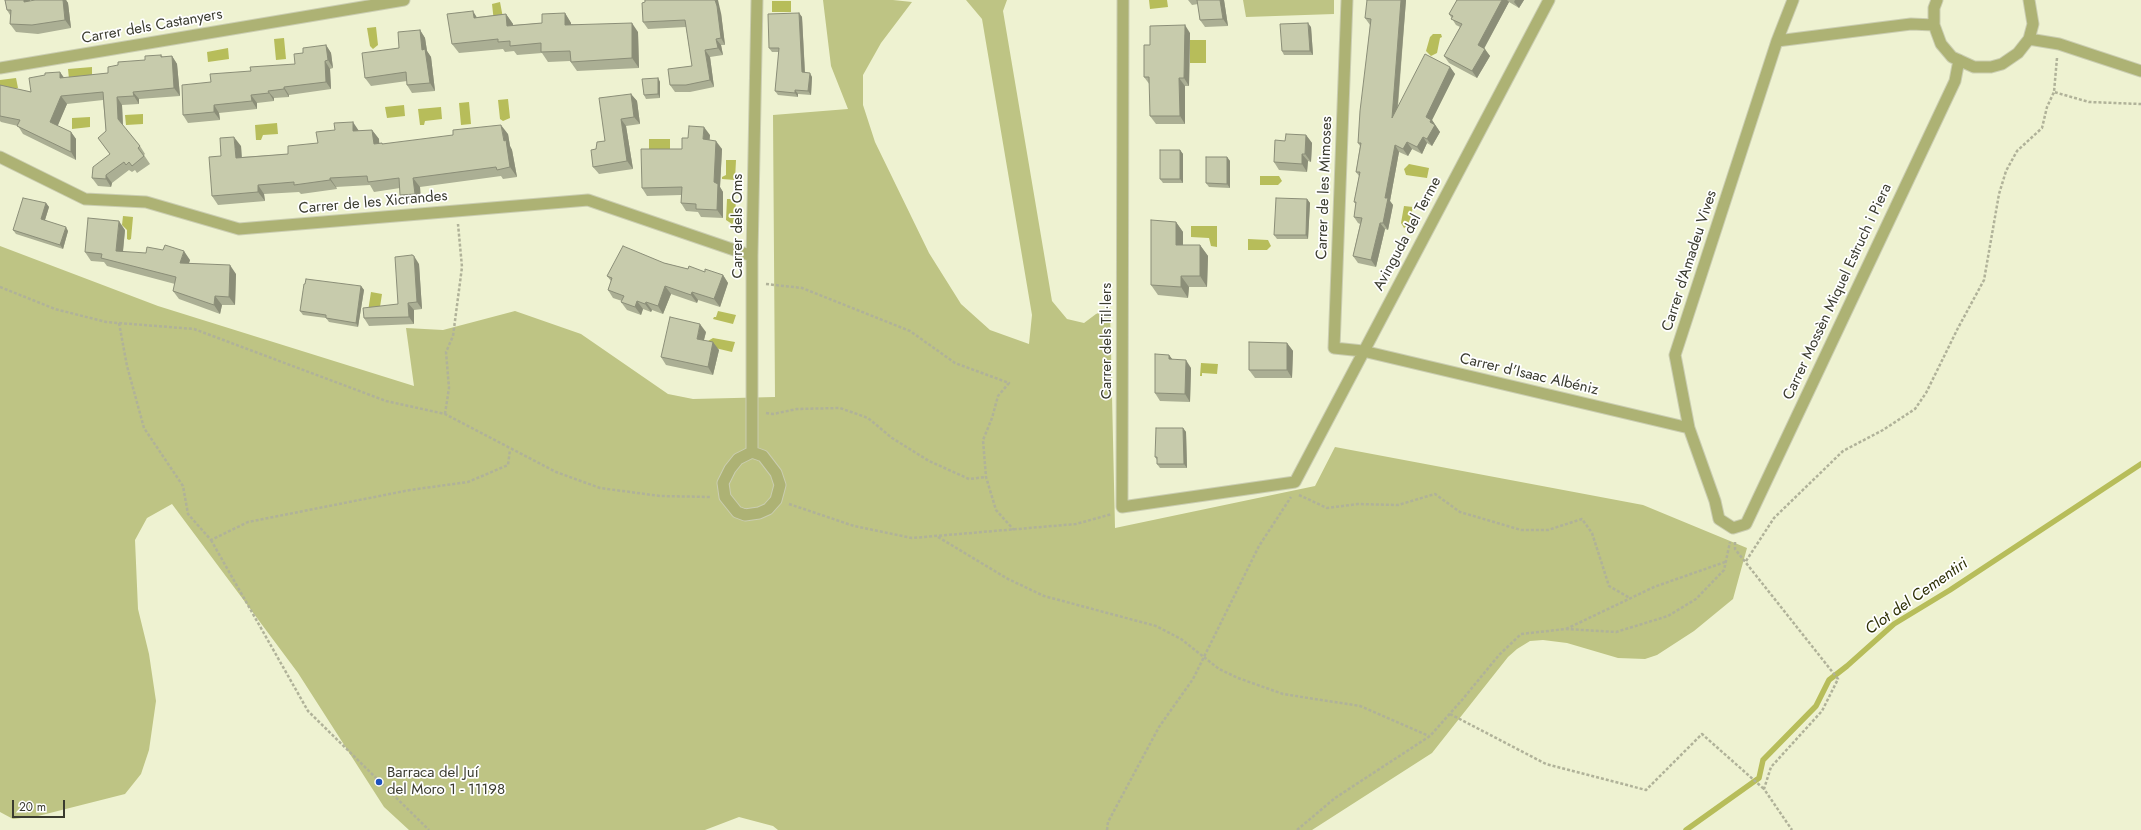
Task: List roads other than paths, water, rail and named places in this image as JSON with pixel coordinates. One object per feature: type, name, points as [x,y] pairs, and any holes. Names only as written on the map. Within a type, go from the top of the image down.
[{"type":"street","name":"Carrer dels Castanyers","points":[[0,68],[404,0]]},
{"type":"street","name":"Carrer dels Oms","points":[[752,452],[752,256],[757,0]]},
{"type":"street","name":"Carrer dels Til·lers","points":[[1123,0],[1122,507],[1294,487]]},
{"type":"street","name":"Carrer de les Mimoses","points":[[1347,0],[1334,348],[1363,352]]},
{"type":"street","name":"Avinguda del Terme","points":[[1294,487],[1363,352],[1549,0]]},
{"type":"street","name":"Carrer d'Amadeu Vives","points":[[1733,528],[1719,519],[1715,501],[1689,428],[1675,355],[1777,41],[1793,0]]},
{"type":"street","points":[[1937,0],[1934,8],[1934,25],[1941,44],[1952,57],[1974,67],[1990,67],[2002,64],[2018,53],[2029,39],[2033,24],[2029,0]]},
{"type":"street","points":[[1777,41],[1911,24],[1934,25]]},
{"type":"street","points":[[2029,39],[2059,44],[2141,71]]},
{"type":"street","name":"Carrer Mossèn Miquel Estruch i Piera","points":[[1733,528],[1746,524],[1955,81],[1959,60]]},
{"type":"street","name":"Carrer de les Xicrandes","points":[[0,157],[85,199],[146,202],[239,229],[588,200],[752,256]]},
{"type":"street","name":"Carrer d'Isaac Albéniz","points":[[1363,352],[1689,428]]},
{"type":"street","points":[[752,452],[764,456],[776,474],[780,484],[776,500],[768,508],[759,513],[745,515],[737,512],[726,497],[723,483],[730,469],[738,459],[752,452]]},
{"type":"waterway","name":"Clot del Cementiri","points":[[1686,830],[1759,778],[1763,760],[1816,706],[1829,680],[1894,624],[1950,590],[2141,464]]},
{"type":"place","name":"Barraca del Juí del Moro 1 - 11198","points":[[379,782]]}]
